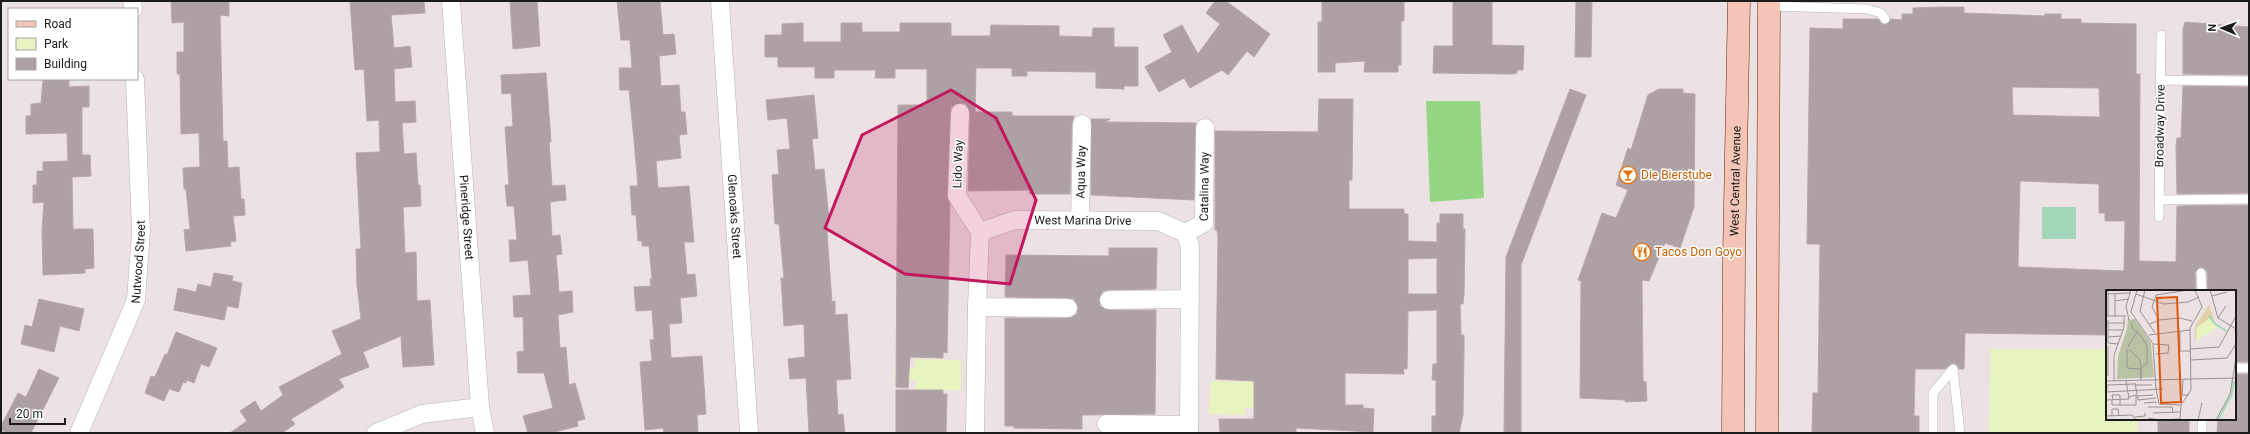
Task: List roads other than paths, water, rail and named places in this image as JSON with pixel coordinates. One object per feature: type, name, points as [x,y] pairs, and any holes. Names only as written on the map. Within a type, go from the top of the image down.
[{"type":"main road","name":"West Central Avenue","points":[[1733,433],[1734,256],[1739,1]]},
{"type":"main road","points":[[1767,433],[1769,4]]},
{"type":"street","name":"Pineridge Street","points":[[451,1],[480,407],[485,433]]},
{"type":"street","name":"Glenoaks Street","points":[[720,1],[749,433]]},
{"type":"street","name":"Nutwood Street","points":[[79,433],[136,300],[140,231],[135,80]]},
{"type":"street","name":"Lido Way","points":[[960,113],[957,196],[980,232]]},
{"type":"street","name":"Aqua Way","points":[[1080,221],[1082,124]]},
{"type":"street","name":"Catalina Way","points":[[1185,233],[1204,223],[1205,128]]},
{"type":"street","name":"West Marina Drive","points":[[980,232],[1015,220],[1158,221],[1185,233]]},
{"type":"street","points":[[975,433],[976,307],[980,232]]},
{"type":"street","points":[[1106,424],[1189,429],[1190,246],[1185,233]]},
{"type":"street","points":[[1109,300],[1190,299]]},
{"type":"street","points":[[976,307],[1068,308]]},
{"type":"street","points":[[376,433],[422,414],[480,407]]},
{"type":"lane","points":[[1769,4],[1868,9],[1881,13],[1885,19]]},
{"type":"lane","name":"Broadway Drive","points":[[2159,217],[2161,34]]},
{"type":"lane","points":[[2160,80],[2249,81]]},
{"type":"lane","points":[[2159,200],[2249,199]]},
{"type":"lane","points":[[2201,273],[2202,290]]},
{"type":"lane","points":[[2236,368],[2249,368]]},
{"type":"lane","points":[[1933,433],[1933,393],[1953,369],[1960,433]]},
{"type":"lane","points":[[2202,420],[2202,433]]},
{"type":"place","name":"Die Bierstube","points":[[1628,175]]},
{"type":"place","name":"Tacos Don Goyo","points":[[1642,252]]}]
